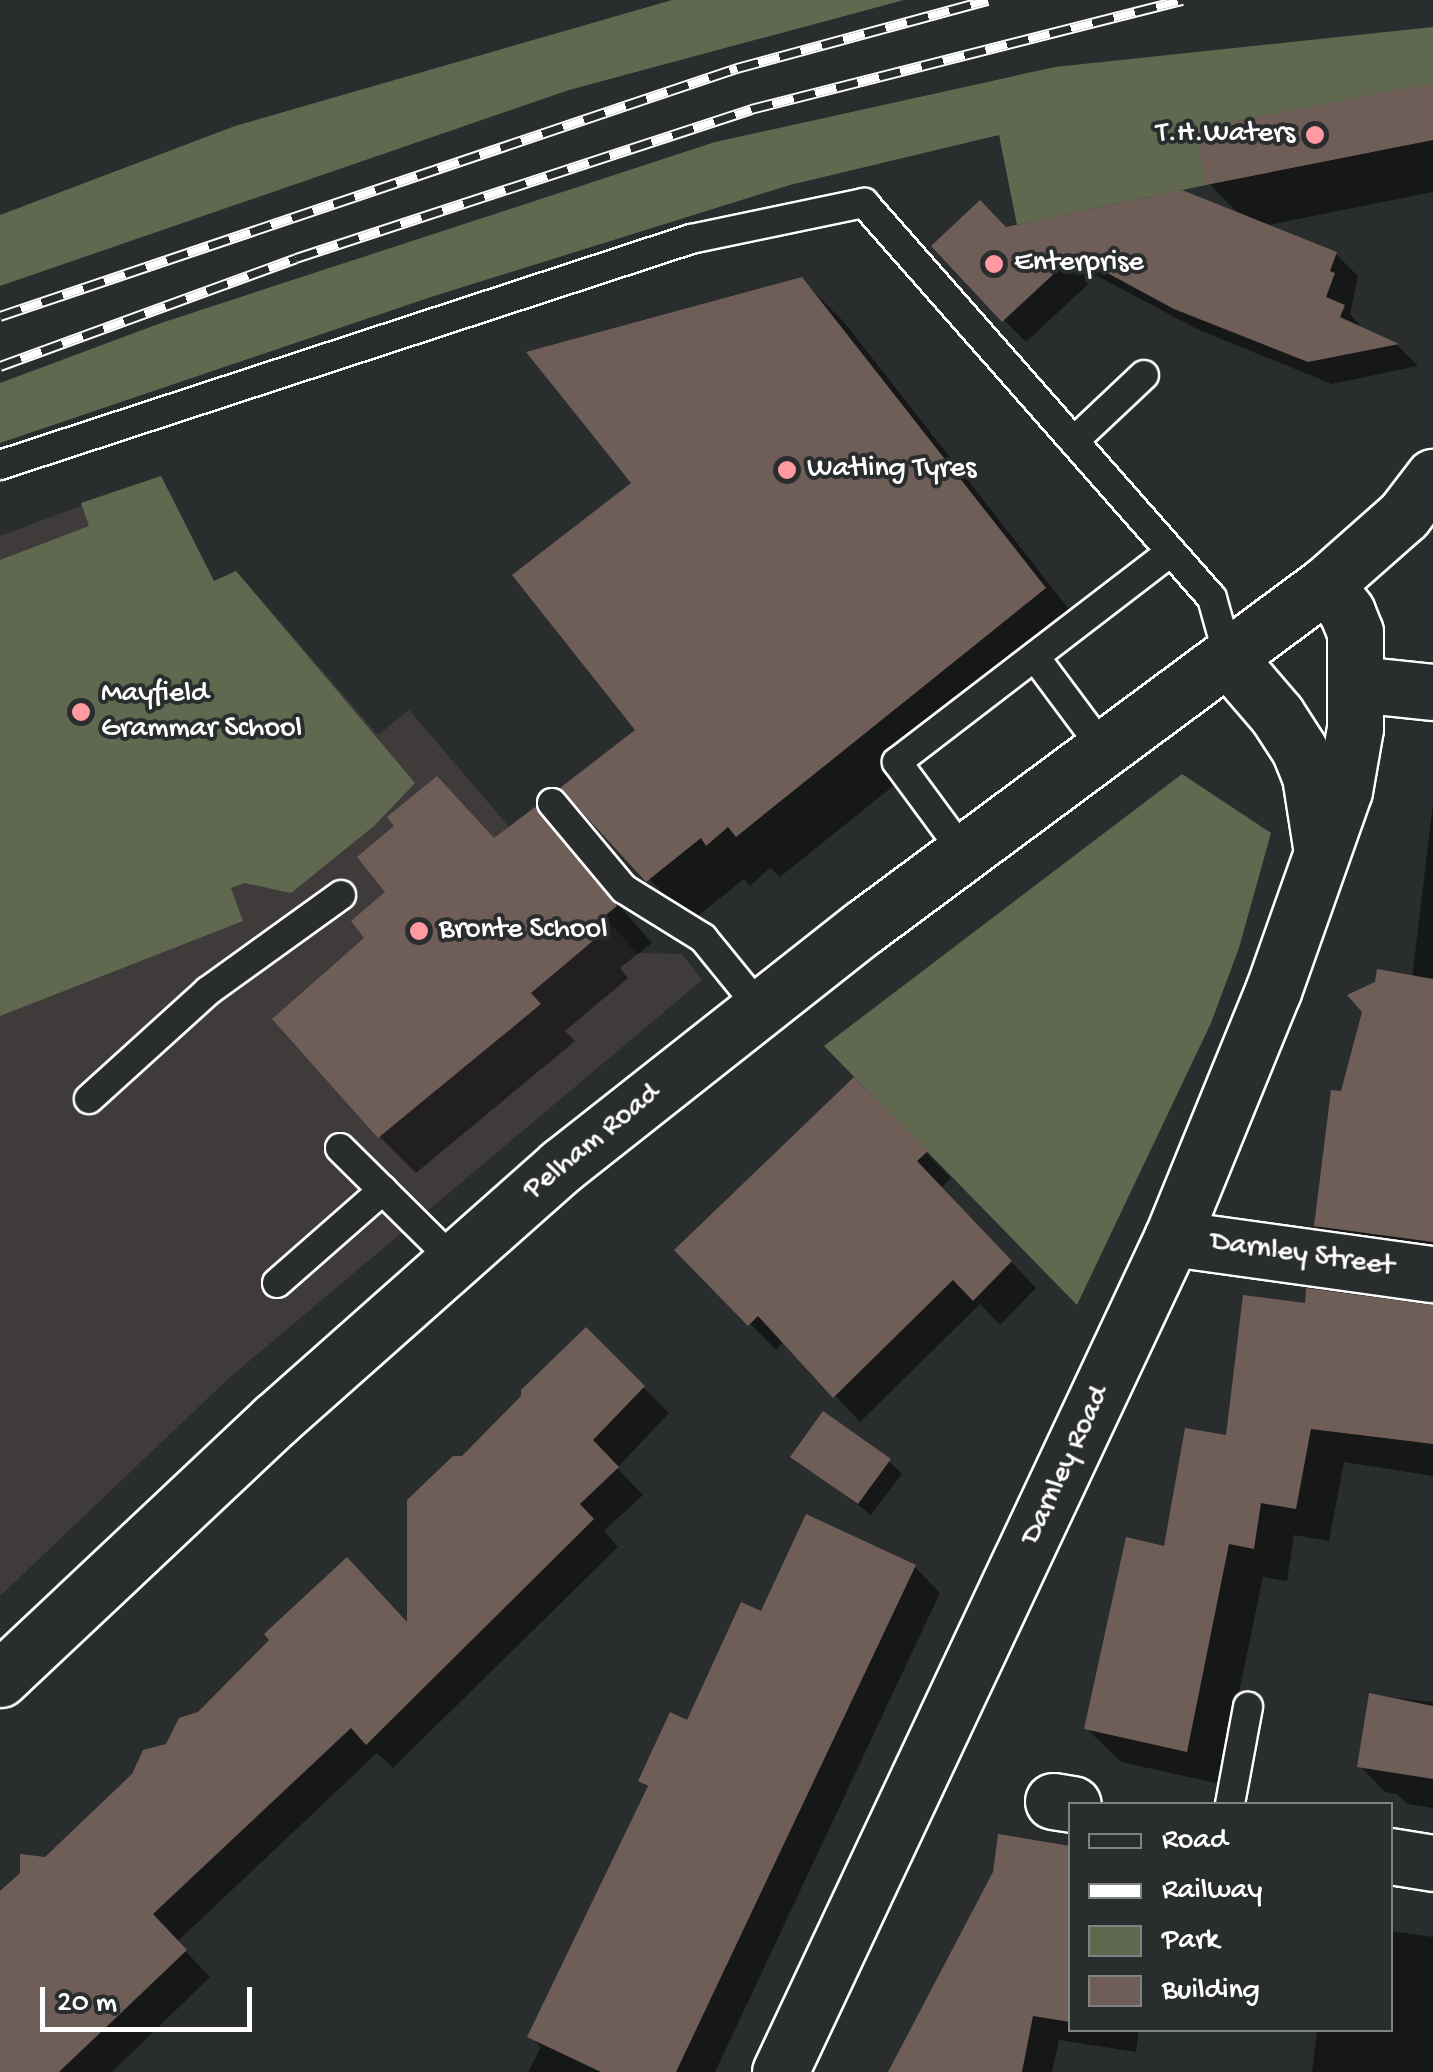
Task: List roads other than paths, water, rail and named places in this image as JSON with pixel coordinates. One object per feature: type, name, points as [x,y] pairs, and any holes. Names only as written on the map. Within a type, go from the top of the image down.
[{"type":"street","points":[[1229,659],[1326,584],[1404,515],[1433,478]]},
{"type":"street","name":"Darnley Road","points":[[780,2072],[1172,1238],[1252,1047],[1344,791],[1357,684],[1354,626],[1326,584]]},
{"type":"street","name":"Darnley Road","points":[[1229,659],[1277,714],[1299,749],[1310,776],[1322,846]]},
{"type":"street","name":"Pelham Road","points":[[0,1680],[453,1260],[759,1007],[1229,659]]},
{"type":"street","points":[[1357,684],[1433,692]]},
{"type":"street","name":"Darnley Street","points":[[1172,1238],[1433,1274]]},
{"type":"street","points":[[1393,1857],[1433,1864]]},
{"type":"lane","points":[[0,465],[691,239],[864,202],[1212,598],[1229,659]]},
{"type":"lane","points":[[1074,441],[1144,375]]},
{"type":"lane","points":[[964,853],[898,762],[1171,552]]},
{"type":"lane","points":[[1034,657],[1105,751]]},
{"type":"lane","points":[[552,803],[624,889],[704,938],[759,1007]]},
{"type":"lane","points":[[88,1099],[208,991],[342,895]]},
{"type":"lane","points":[[340,1148],[453,1260]]},
{"type":"lane","points":[[277,1283],[383,1190]]},
{"type":"lane","points":[[1230,1802],[1248,1707]]},
{"type":"railway","points":[[0,316],[737,68],[988,0]]},
{"type":"railway","points":[[0,366],[296,258],[751,109],[1182,0]]},
{"type":"place","name":"T.H.Waters","points":[[1315,135]]},
{"type":"place","name":"Enterprise","points":[[994,264]]},
{"type":"place","name":"Watling Tyres","points":[[787,470]]},
{"type":"place","name":"Mayfield Grammar School","points":[[81,712]]},
{"type":"place","name":"Bronte School","points":[[419,931]]}]
